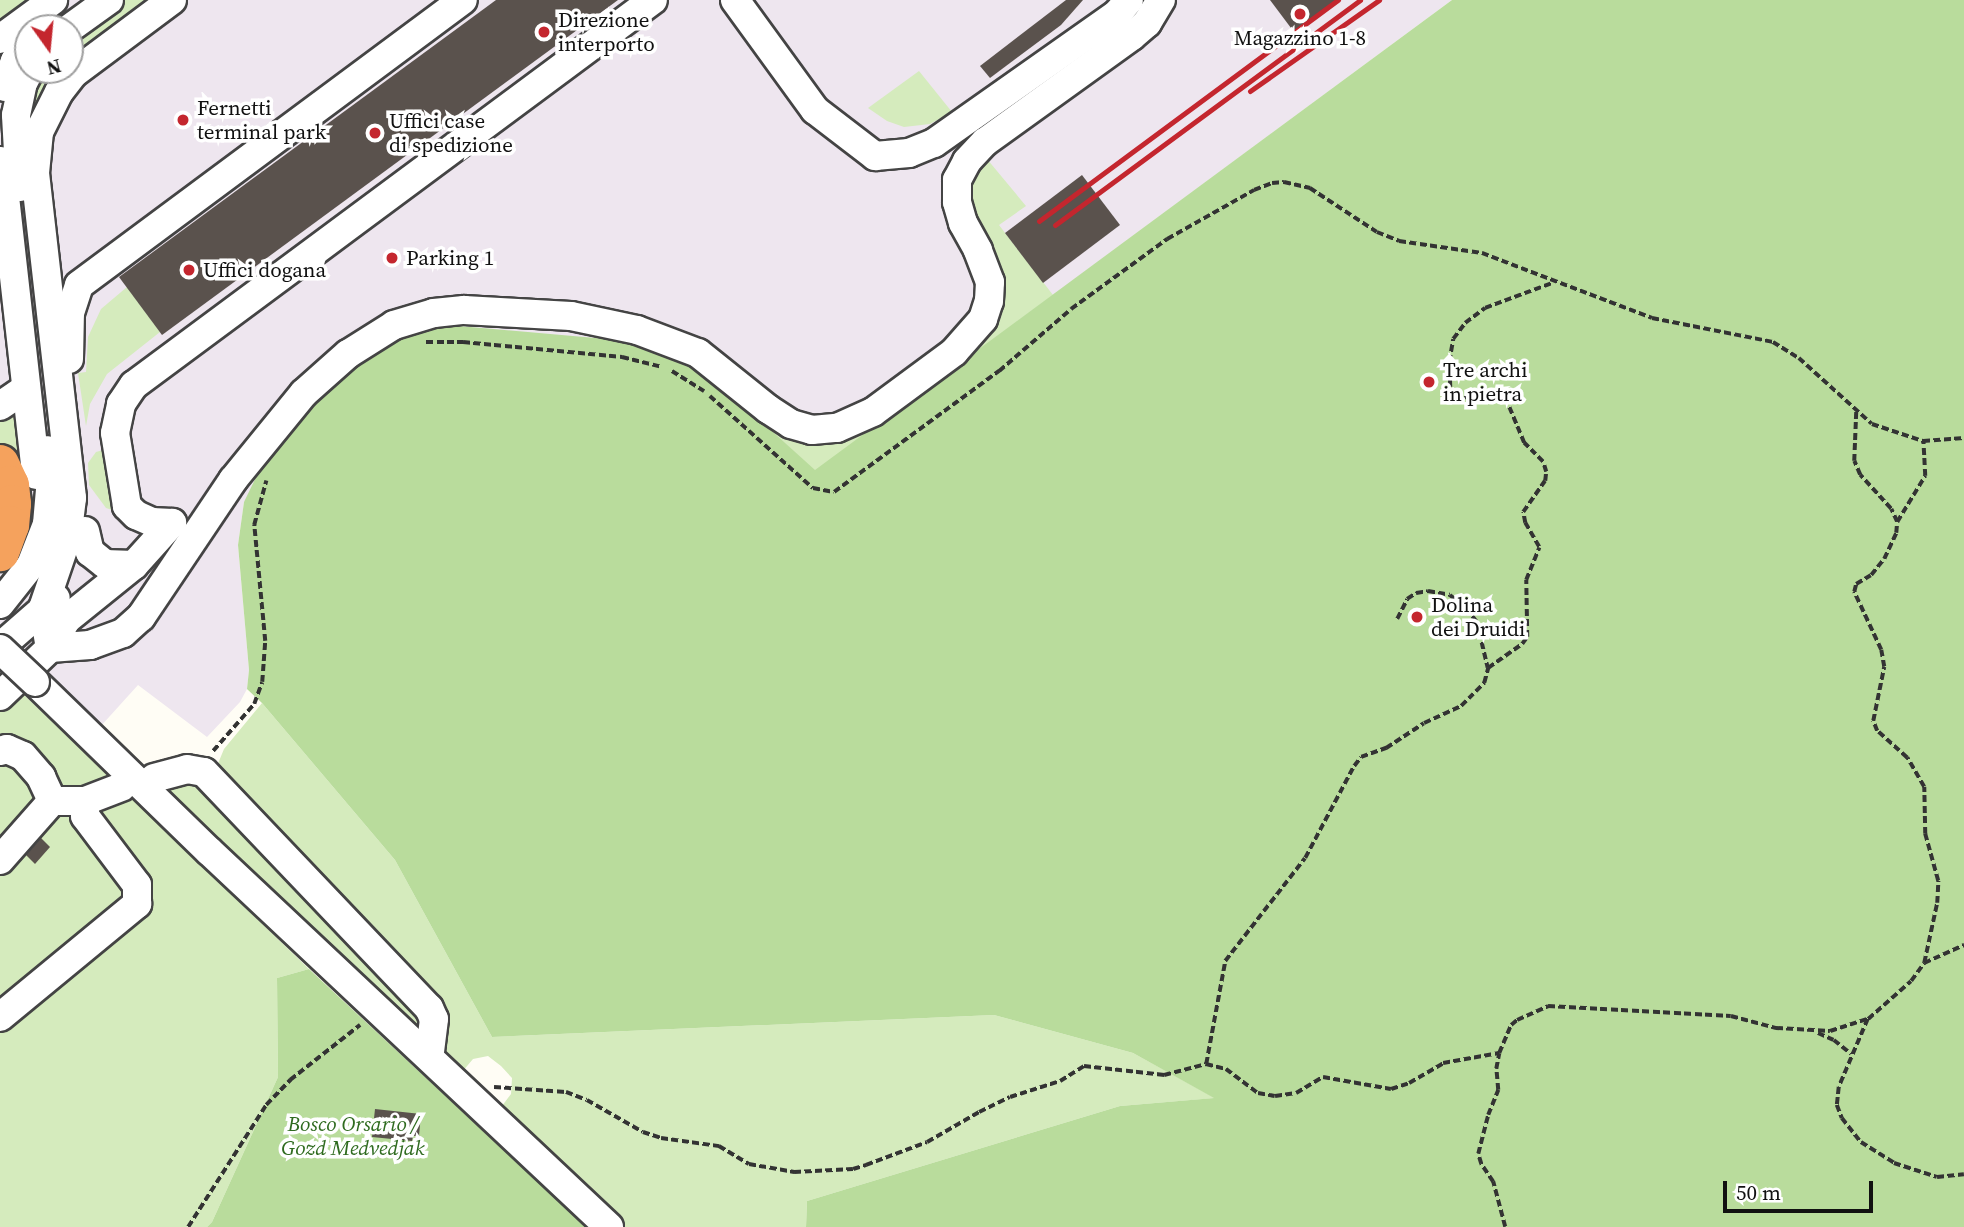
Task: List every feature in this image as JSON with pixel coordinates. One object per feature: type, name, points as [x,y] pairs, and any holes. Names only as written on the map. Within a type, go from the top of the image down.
[{"type":"highway","points":[[0,464],[10,485],[12,504],[9,525],[0,552]]},
{"type":"street","points":[[0,39],[53,0]]},
{"type":"street","points":[[62,14],[81,0]]},
{"type":"street","points":[[84,18],[109,0]]},
{"type":"street","points":[[50,648],[43,608],[67,538],[72,498],[35,173],[39,132],[59,92],[74,73],[172,0]]},
{"type":"street","points":[[134,565],[105,564],[90,552],[85,531],[85,504],[69,368],[71,313],[79,285],[463,0]]},
{"type":"street","points":[[0,696],[50,648],[67,620],[134,565],[172,523],[152,522],[136,515],[127,506],[114,433],[121,404],[134,385],[653,0]]},
{"type":"street","points":[[734,0],[815,110],[875,156],[909,153],[934,143],[1117,13],[1129,0]]},
{"type":"street","points":[[50,648],[90,645],[123,633],[141,617],[233,480],[304,393],[360,347],[394,325],[420,317],[464,310],[571,316],[637,330],[698,353],[791,424],[812,430],[837,428],[873,412],[954,352],[983,319],[989,301],[990,282],[978,250],[963,223],[957,202],[957,180],[968,161],[985,142],[1132,36],[1147,23],[1161,0]]},
{"type":"street","points":[[0,106],[14,64]]},
{"type":"street","points":[[0,602],[31,565],[47,524],[50,504],[51,478],[16,148],[16,115],[23,84]]},
{"type":"street","points":[[0,152],[34,454],[36,503],[27,544],[0,602]]},
{"type":"street","points":[[0,406],[25,389]]},
{"type":"street","points":[[85,531],[72,574],[60,594],[0,648],[609,1227]]},
{"type":"street","points":[[0,751],[7,749],[23,756],[41,777],[52,801]]},
{"type":"street","points":[[154,778],[187,769],[204,772],[429,1008],[434,1018],[429,1057]]},
{"type":"street","points":[[0,860],[52,801],[85,801],[121,787]]},
{"type":"street","points":[[0,1017],[137,904],[137,885],[85,816],[85,801]]},
{"type":"path","points":[[419,343],[491,344],[622,357],[659,366],[706,393],[813,488],[834,492],[999,371],[1071,309],[1167,239],[1233,200],[1272,183],[1297,184],[1310,188],[1377,232],[1399,241],[1482,253],[1652,318],[1773,342],[1799,358],[1872,424],[1923,441],[1964,438]]},
{"type":"path","points":[[1488,668],[1522,644],[1527,637],[1526,580],[1539,547],[1525,523],[1523,512],[1545,481],[1546,472],[1543,462],[1524,443],[1506,400],[1493,393],[1481,392],[1462,399],[1454,397],[1450,387],[1449,362],[1453,339],[1465,323],[1485,308],[1553,282]]},
{"type":"path","points":[[1856,412],[1854,461],[1860,475],[1891,509],[1897,522]]},
{"type":"path","points":[[1505,1227],[1493,1182],[1478,1154],[1498,1090],[1496,1069],[1499,1053],[1511,1026],[1523,1016],[1548,1006],[1731,1016],[1776,1028],[1814,1032],[1847,1027],[1868,1019],[1911,981],[1924,963],[1937,904],[1938,881],[1924,834],[1924,787],[1907,758],[1877,731],[1873,721],[1884,667],[1875,635],[1854,592],[1856,584],[1871,575],[1884,559],[1896,533],[1897,522],[1925,476],[1923,441]]},
{"type":"path","points":[[204,772],[213,750],[254,704],[261,682],[265,641],[254,525],[268,475]]},
{"type":"path","points":[[1206,1063],[1225,961],[1304,859],[1354,766],[1361,757],[1386,748],[1424,723],[1461,706],[1484,682],[1488,668],[1477,622],[1466,608],[1450,595],[1429,590],[1416,593],[1407,599],[1397,619]]},
{"type":"path","points":[[1924,963],[1964,945]]},
{"type":"path","points":[[188,1227],[266,1105],[290,1080],[377,1009]]},
{"type":"path","points":[[1868,1019],[1839,1087],[1837,1105],[1850,1130],[1877,1154],[1925,1174],[1937,1177],[1964,1174]]},
{"type":"path","points":[[1814,1032],[1835,1040],[1851,1054]]},
{"type":"path","points":[[469,1095],[490,1087],[566,1092],[587,1100],[643,1132],[661,1138],[719,1146],[760,1167],[794,1171],[831,1170],[853,1168],[927,1142],[979,1112],[1010,1097],[1060,1082],[1084,1066],[1164,1075],[1206,1063],[1226,1069],[1258,1093],[1275,1096],[1296,1093],[1323,1077],[1391,1089],[1409,1083],[1443,1063],[1499,1053]]},
{"type":"shaded area","points":[[27,0],[1452,0],[815,471],[708,373],[651,346],[448,325],[244,502],[238,545],[249,670],[247,689],[240,702],[207,737],[138,685],[100,727],[0,632],[0,20]]},
{"type":"green space","points":[[0,0],[42,0],[23,14],[14,14],[14,21],[0,31]]},
{"type":"green space","points":[[125,0],[153,0],[84,52],[84,31]]},
{"type":"green space","points":[[1452,0],[1964,0],[1964,1227],[806,1227],[807,1201],[1120,1106],[1214,1098],[1133,1053],[994,1015],[492,1037],[395,860],[262,703],[247,689],[249,670],[238,545],[244,502],[261,467],[319,395],[353,365],[405,332],[448,325],[618,340],[651,346],[708,373],[815,470]]},
{"type":"green space","points":[[919,71],[952,112],[930,124],[904,127],[887,121],[868,108]]},
{"type":"green space","points":[[35,84],[54,84],[32,125],[24,112]]},
{"type":"green space","points":[[987,159],[1026,206],[999,225],[1053,295],[815,471],[772,431],[802,437],[978,340],[982,232],[971,207],[970,188],[979,166]]},
{"type":"green space","points":[[127,287],[160,332],[107,374],[90,404],[86,426],[78,373],[86,372],[88,337],[101,309]]},
{"type":"green space","points":[[16,412],[27,469],[0,449],[0,420]]},
{"type":"green space","points":[[103,450],[114,507],[112,510],[106,508],[89,485],[88,463],[96,452]]},
{"type":"green space","points":[[18,689],[309,969],[277,978],[278,1077],[212,1222],[207,1227],[0,1227],[0,708]]},
{"type":"green space","points":[[262,703],[395,860],[492,1037],[994,1015],[1133,1053],[1215,1098],[1120,1106],[807,1201],[806,1227],[620,1227],[499,1110],[511,1094],[512,1078],[501,1066],[488,1056],[473,1059],[462,1072],[442,1054],[445,1032],[217,766],[224,749]]},
{"type":"green space","points":[[177,783],[204,789],[419,1008],[421,1027],[415,1029],[162,786]]},
{"type":"green space","name":"Bosco Orsario / Gozd Medvedjak","points":[[309,969],[586,1227],[207,1227],[212,1222],[278,1077],[277,978]]},
{"type":"building","name":"Uffici case di spedizione","points":[[496,0],[618,0],[162,335],[119,277]]},
{"type":"building","points":[[1066,0],[1083,0],[1061,25],[990,78],[980,66]]},
{"type":"building","name":"Magazzino 1-8","points":[[1270,0],[1338,0],[1294,32]]},
{"type":"building","points":[[1082,175],[1120,225],[1043,283],[1005,233]]},
{"type":"building","points":[[41,838],[50,847],[35,864],[26,855]]},
{"type":"building","points":[[375,1109],[421,1114],[419,1136],[413,1136],[412,1141],[372,1137]]},
{"type":"railway","points":[[1039,221],[1338,0]]},
{"type":"railway","points":[[1055,225],[1360,0]]},
{"type":"railway","points":[[1250,91],[1379,0]]},
{"type":"place","name":"Magazzino 1-8","points":[[1300,14]]},
{"type":"place","name":"Direzione interporto","points":[[544,32]]},
{"type":"place","name":"Fernetti terminal park","points":[[183,120]]},
{"type":"place","name":"Uffici case di spedizione","points":[[375,133]]},
{"type":"place","name":"Parking 1","points":[[392,258]]},
{"type":"place","name":"Uffici dogana","points":[[189,270]]},
{"type":"place","name":"Tre archi in pietra","points":[[1429,382]]},
{"type":"place","name":"Dolina dei Druidi","points":[[1417,617]]}]
